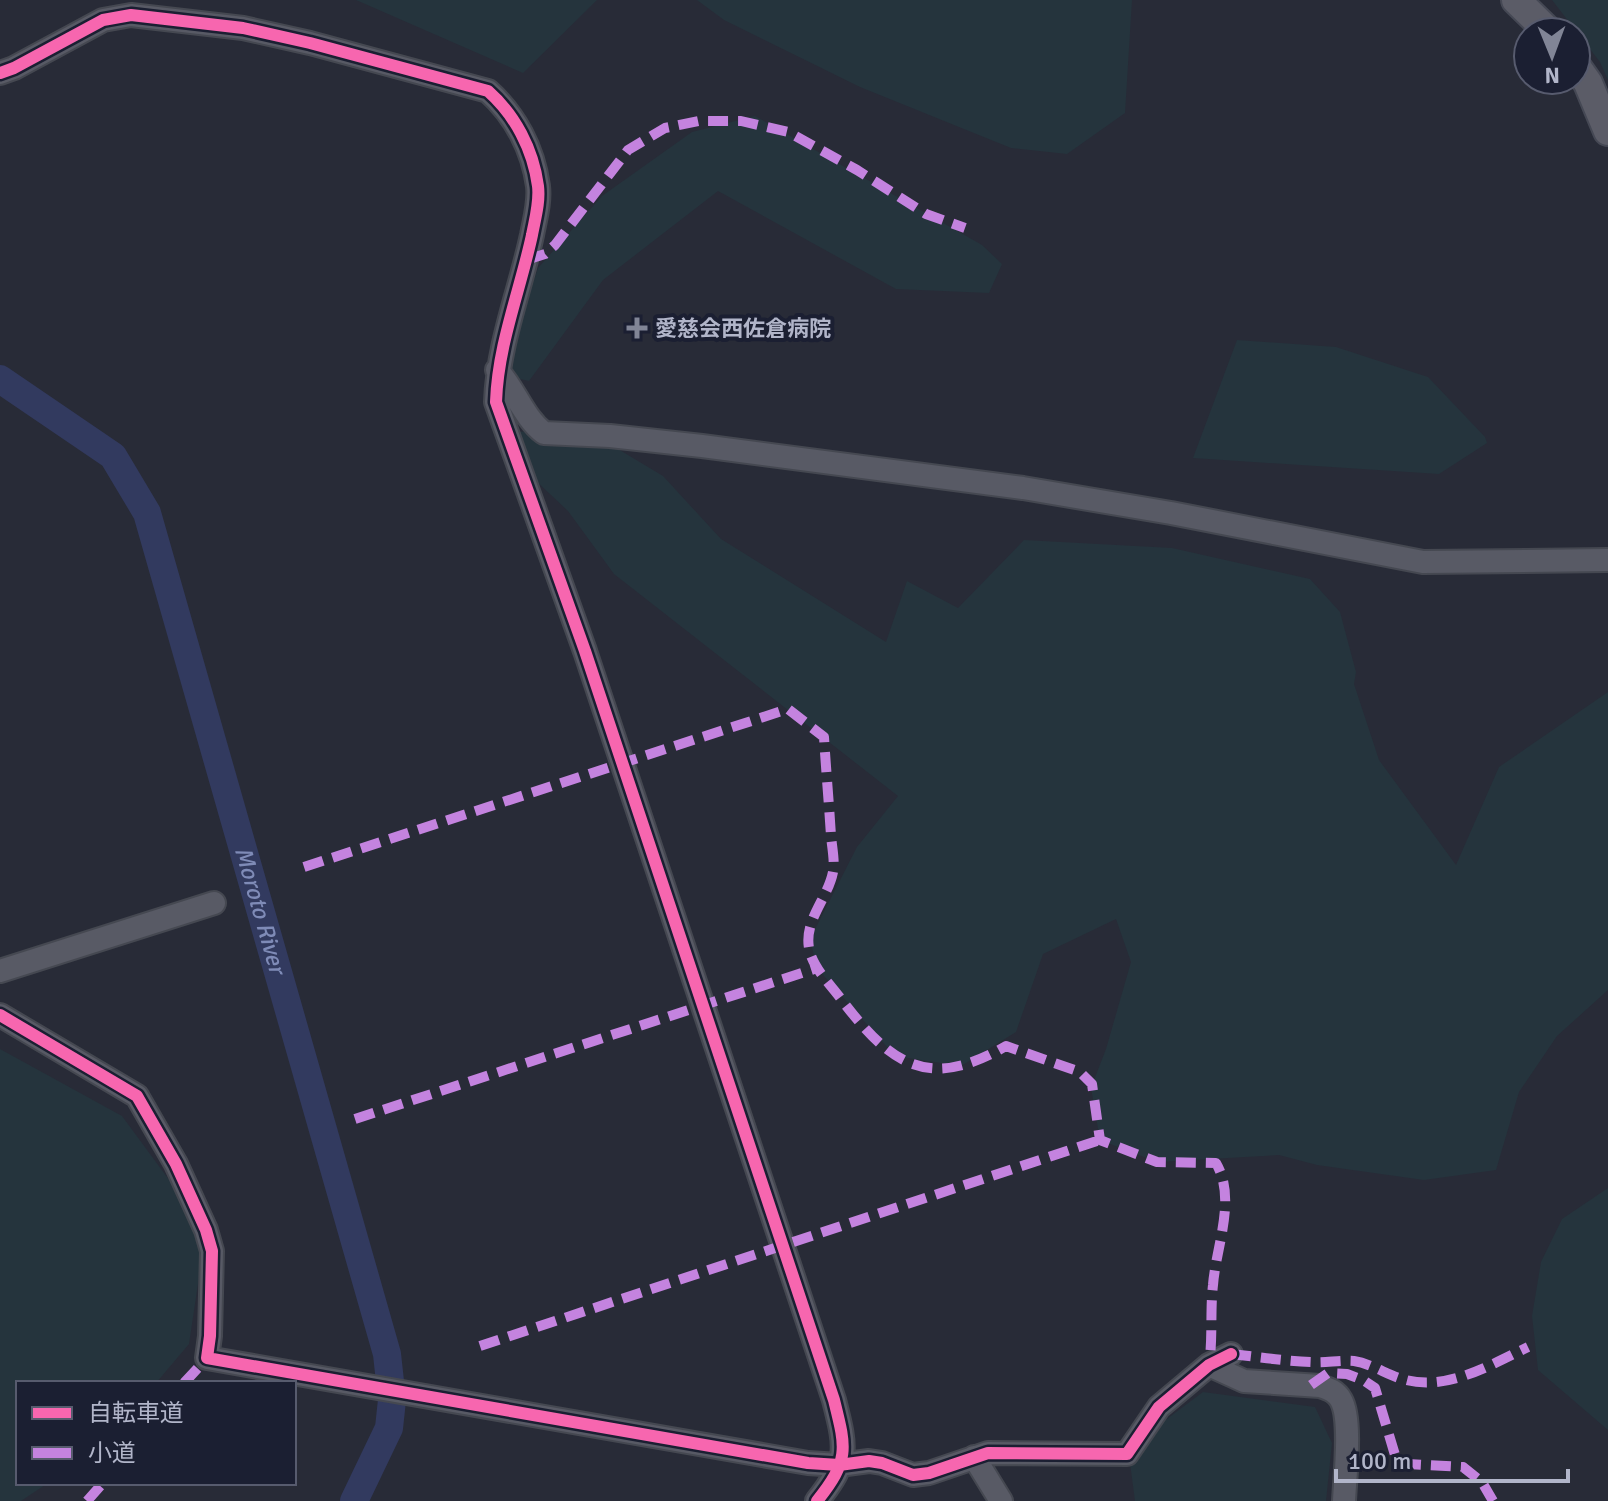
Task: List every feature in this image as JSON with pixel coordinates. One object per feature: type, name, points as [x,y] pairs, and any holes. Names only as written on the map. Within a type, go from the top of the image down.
[{"type":"main road","points":[[1516,0],[1532,16]]},
{"type":"main road","points":[[1592,93],[1608,131]]},
{"type":"street","points":[[0,73],[103,20],[131,15],[243,28],[488,91],[505,106],[519,125],[538,185],[537,205],[497,370],[496,402],[585,651],[834,1400],[845,1451],[833,1481],[817,1501]]},
{"type":"street","points":[[497,370],[509,383],[536,427],[544,433],[687,444],[1023,488],[1423,562],[1608,560]]},
{"type":"street","points":[[0,971],[214,903]]},
{"type":"street","points":[[0,1015],[137,1096],[176,1164],[206,1230],[212,1251],[207,1358],[808,1463],[882,1463],[913,1475],[929,1473],[988,1453],[1127,1454],[1159,1407],[1209,1365],[1231,1354]]},
{"type":"street","points":[[1209,1365],[1244,1381],[1320,1386],[1332,1390],[1341,1400],[1345,1412],[1344,1501]]},
{"type":"street","points":[[974,1457],[1001,1501]]},
{"type":"shaded area","points":[[356,0],[597,0],[523,73]]},
{"type":"shaded area","points":[[697,0],[1132,0],[1125,113],[1067,154],[1011,148],[860,87],[724,20]]},
{"type":"shaded area","points":[[1552,0],[1608,0],[1608,80],[1592,52],[1592,16],[1564,16]]},
{"type":"shaded area","points":[[755,116],[982,245],[1002,264],[989,293],[896,289],[718,191],[603,280],[529,381],[502,375],[538,268],[602,196],[692,132]]},
{"type":"shaded area","points":[[1237,340],[1336,347],[1428,377],[1485,437],[1487,443],[1439,474],[1193,458]]},
{"type":"shaded area","points":[[578,425],[663,476],[721,539],[886,642],[907,581],[958,608],[1024,540],[1172,548],[1310,579],[1340,612],[1356,672],[1354,684],[1379,760],[1456,865],[1499,767],[1608,692],[1608,990],[1557,1036],[1519,1092],[1496,1170],[1424,1180],[1317,1165],[1279,1155],[1157,1162],[1100,1140],[1091,1088],[1106,1049],[1131,962],[1116,919],[1043,954],[1016,1032],[961,1066],[895,1056],[817,968],[810,939],[857,847],[898,796],[614,574],[568,511],[497,444],[511,433]]},
{"type":"shaded area","points":[[0,1049],[122,1116],[206,1230],[189,1344],[158,1381],[16,1381],[16,1485],[45,1485],[21,1501],[0,1501]]},
{"type":"shaded area","points":[[1608,1188],[1608,1430],[1538,1370],[1532,1316],[1541,1262],[1562,1219]]},
{"type":"shaded area","points":[[1203,1392],[1315,1407],[1332,1443],[1326,1501],[1135,1501],[1128,1448]]},
{"type":"waterway","name":"Moroto River","points":[[0,379],[113,456],[147,513],[387,1354],[392,1400],[389,1428],[354,1501]]},
{"type":"marked path","points":[[526,260],[545,254],[555,245],[628,150],[665,128],[699,121],[741,121],[788,132],[857,170],[926,214],[965,228]]},
{"type":"marked path","points":[[304,867],[788,709],[824,737],[834,863],[830,882],[808,938],[818,969],[877,1041],[913,1064],[933,1068],[954,1067],[979,1060],[1006,1046],[1080,1072],[1092,1084],[1100,1140],[1157,1162],[1216,1163],[1222,1177],[1225,1207],[1213,1285],[1209,1365]]},
{"type":"marked path","points":[[355,1119],[817,968]]},
{"type":"marked path","points":[[480,1346],[1100,1140]]},
{"type":"marked path","points":[[1231,1354],[1316,1362],[1354,1361],[1399,1378],[1438,1382],[1485,1368],[1528,1347]]},
{"type":"marked path","points":[[186,1381],[207,1358]]},
{"type":"marked path","points":[[1311,1385],[1328,1373],[1347,1374],[1363,1380],[1375,1388],[1395,1455],[1408,1464],[1463,1467],[1482,1482],[1493,1501]]},
{"type":"marked path","points":[[87,1501],[101,1485]]},
{"type":"cycle path","points":[[0,73],[103,20],[131,15],[243,28],[488,91],[498,100],[521,134],[536,172],[538,204],[505,338],[496,402],[585,651],[834,1400],[843,1442],[842,1453],[835,1475],[817,1501]]},
{"type":"cycle path","points":[[0,1015],[137,1096],[176,1164],[206,1230],[212,1251],[207,1358],[808,1463],[882,1463],[913,1475],[929,1473],[988,1453],[1127,1454],[1159,1407],[1209,1365],[1231,1354]]},
{"type":"place","name":"愛慈会西佐倉病院","points":[[637,328]]}]
